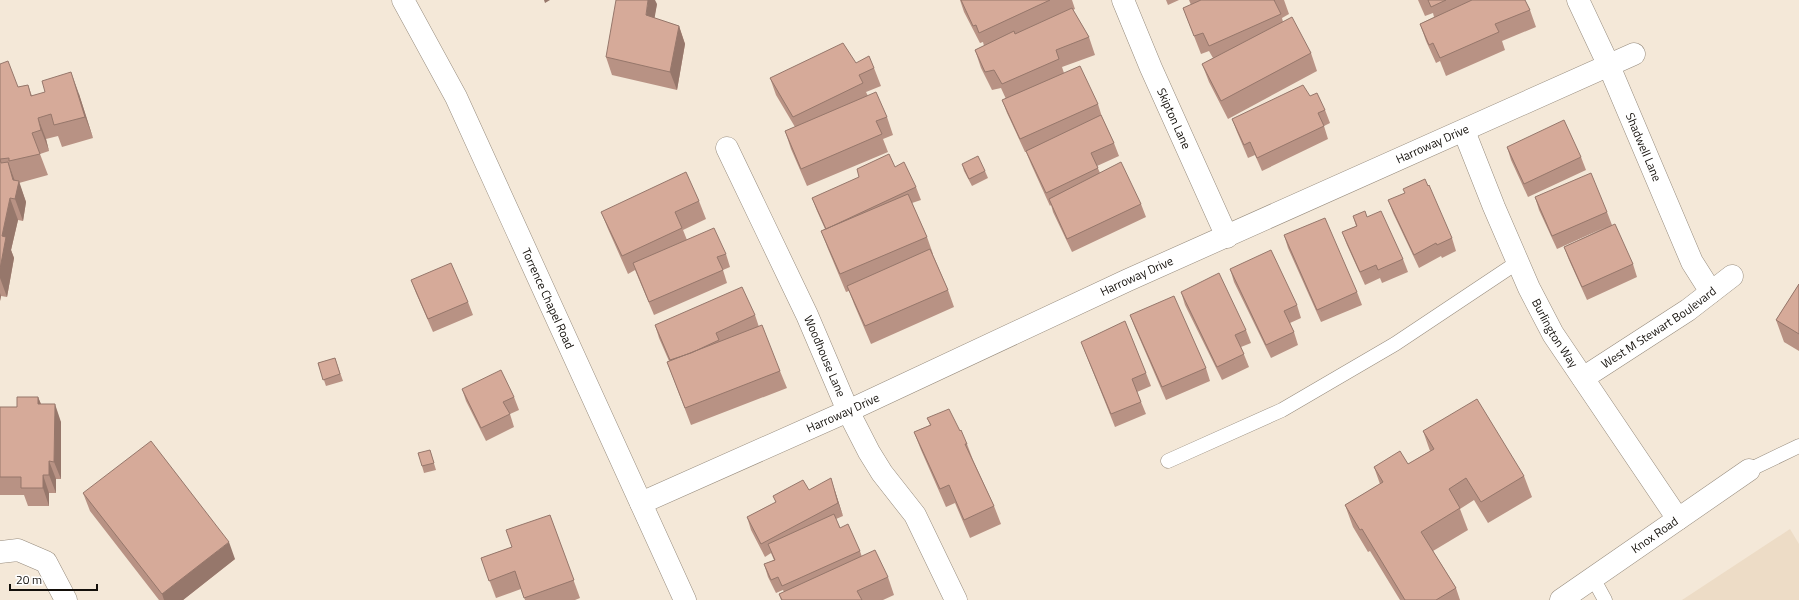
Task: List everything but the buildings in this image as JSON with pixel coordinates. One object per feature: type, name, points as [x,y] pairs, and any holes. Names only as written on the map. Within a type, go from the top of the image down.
[{"type":"street","name":"Torrence Chapel Road","points":[[403,0],[456,97],[685,600]]},
{"type":"street","name":"Skipton Lane","points":[[1123,0],[1151,68],[1227,237]]},
{"type":"street","name":"Shadwell Lane","points":[[1578,0],[1609,66],[1692,262],[1711,292]]},
{"type":"street","name":"Harroway Drive","points":[[641,503],[848,411],[1227,237],[1634,54]]},
{"type":"street","name":"Burlington Way","points":[[1464,131],[1529,288],[1553,334],[1678,519]]},
{"type":"street","name":"Woodhouse Lane","points":[[727,148],[807,315],[848,411],[868,452],[882,473],[915,515],[956,600]]},
{"type":"street","name":"West M Stewart Boulevard","points":[[1583,378],[1688,310],[1732,276]]},
{"type":"street","name":"Knox Road","points":[[1561,600],[1749,470]]},
{"type":"street","points":[[0,552],[18,550],[46,562],[66,600]]},
{"type":"lane","points":[[1168,461],[1282,410],[1395,344],[1518,262]]},
{"type":"lane","points":[[1749,470],[1799,446]]},
{"type":"lane","points":[[1593,578],[1605,600]]},
{"type":"shaded area","points":[[1790,529],[1799,544],[1799,600],[1682,600]]}]
